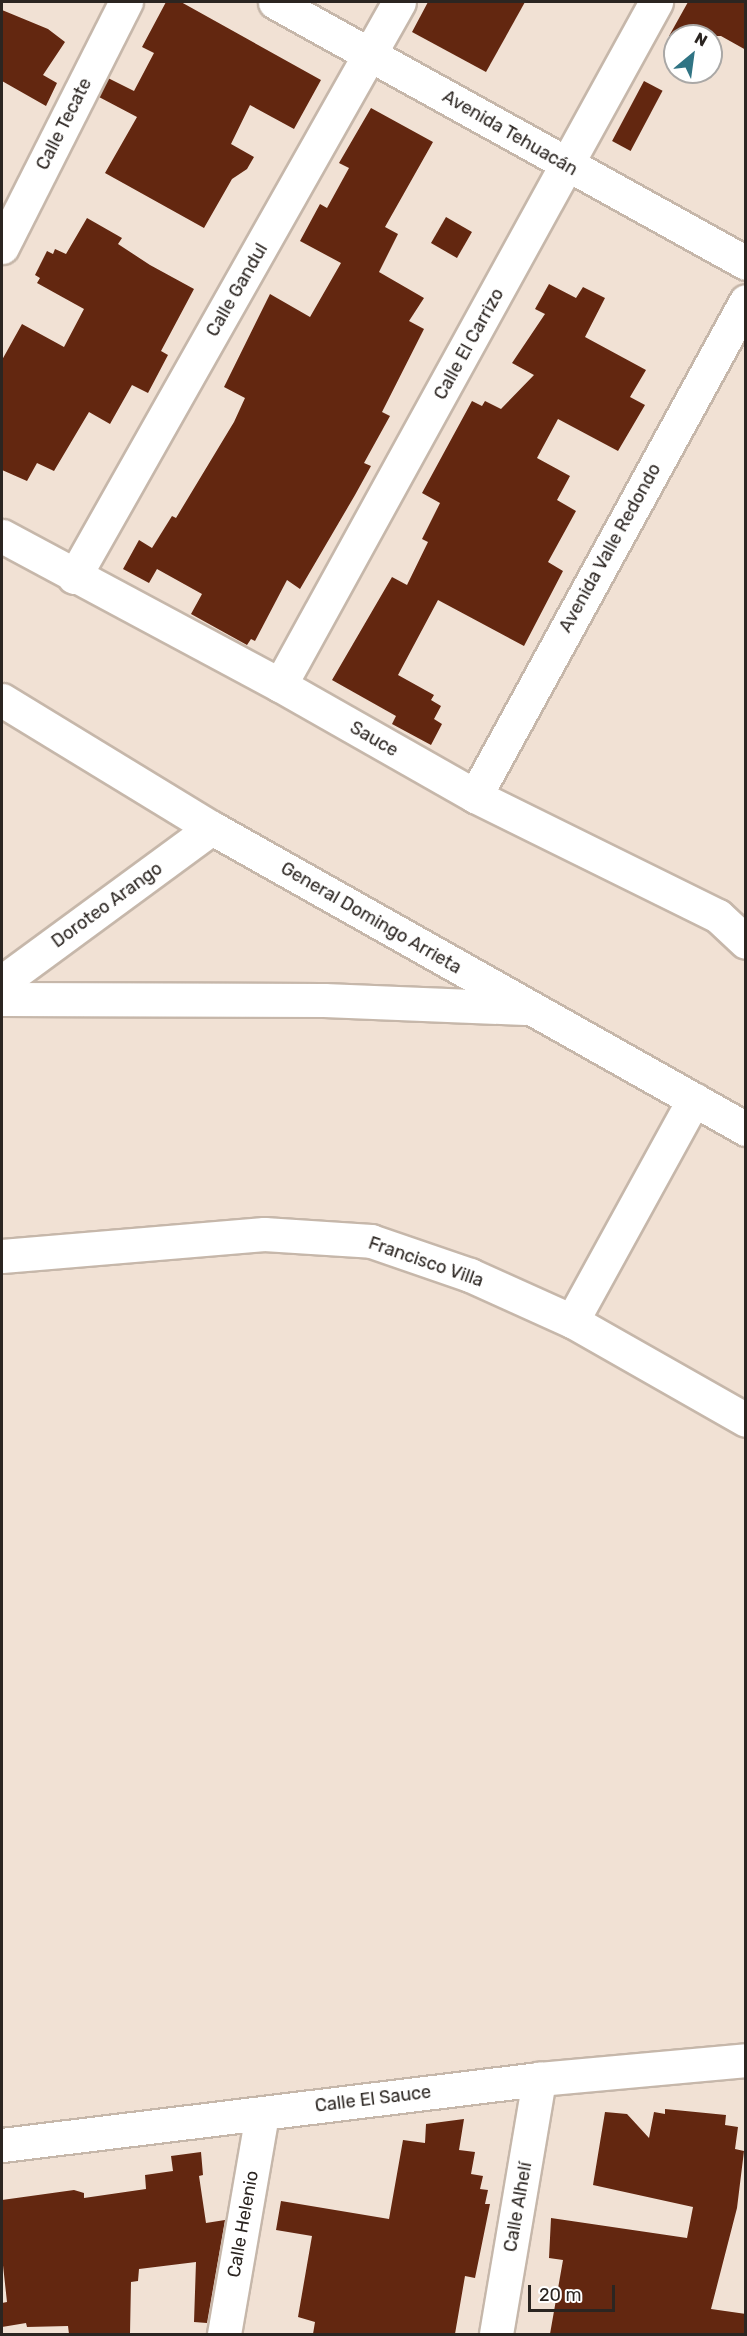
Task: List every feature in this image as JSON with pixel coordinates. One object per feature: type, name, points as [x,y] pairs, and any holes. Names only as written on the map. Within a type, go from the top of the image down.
[{"type":"street","name":"Calle Tecate","points":[[2,247],[126,2]]},
{"type":"street","name":"Avenida Tehuacán","points":[[275,2],[371,54],[566,166],[746,263]]},
{"type":"street","name":"Calle Gandul","points":[[74,577],[399,2]]},
{"type":"street","name":"Calle El Carrizo","points":[[280,685],[656,2]]},
{"type":"street","name":"Avenida Valle Redondo","points":[[475,796],[746,301]]},
{"type":"street","name":"Sauce","points":[[2,536],[74,577],[280,685],[475,796],[718,916],[746,942]]},
{"type":"street","name":"General Domingo Arrieta","points":[[2,700],[212,828],[746,1129]]},
{"type":"street","name":"Doroteo Arango","points":[[2,982],[212,828]]},
{"type":"street","points":[[2,999],[324,1000],[530,1008]]},
{"type":"street","points":[[572,1321],[694,1099]]},
{"type":"street","name":"Francisco Villa","points":[[2,1256],[264,1234],[371,1240],[470,1275],[572,1321],[746,1420]]},
{"type":"street","name":"Calle El Sauce","points":[[2,2145],[539,2079],[746,2060]]},
{"type":"street","name":"Calle Alhelí","points":[[496,2334],[539,2079]]},
{"type":"street","name":"Calle Helenio","points":[[224,2334],[262,2113]]},
{"type":"building","points":[[166,2],[181,2],[321,80],[294,129],[250,105],[231,144],[254,157],[247,169],[232,179],[204,228],[105,173],[137,117],[99,97],[108,78],[134,91],[154,53],[142,47]]},
{"type":"building","points":[[428,2],[525,2],[486,72],[412,32]]},
{"type":"building","points":[[688,2],[746,2],[746,50],[723,37],[723,24],[676,24]]},
{"type":"building","points":[[2,10],[48,29],[65,42],[43,75],[57,83],[46,106],[2,81]]},
{"type":"building","points":[[644,81],[663,91],[631,151],[612,141]]},
{"type":"building","points":[[371,108],[433,142],[385,227],[398,234],[379,272],[424,298],[409,321],[424,329],[382,412],[390,416],[364,463],[371,466],[355,495],[300,589],[287,580],[255,641],[251,639],[247,645],[191,614],[202,594],[157,569],[149,583],[123,569],[139,540],[152,548],[172,516],[176,518],[234,422],[245,398],[224,387],[270,294],[310,317],[341,263],[300,241],[320,204],[327,208],[349,168],[339,163]]},
{"type":"building","points":[[446,217],[472,232],[457,258],[431,243]]},
{"type":"building","points":[[87,218],[122,238],[118,244],[194,289],[161,351],[168,355],[148,393],[132,385],[110,424],[89,412],[54,471],[37,463],[27,481],[2,470],[2,360],[22,324],[64,347],[84,309],[37,283],[40,278],[35,275],[47,251],[53,254],[55,249],[66,254]]},
{"type":"building","points":[[549,284],[576,298],[583,287],[605,298],[585,337],[646,370],[630,397],[645,405],[618,451],[558,419],[537,458],[570,476],[557,500],[576,511],[548,562],[563,571],[524,646],[438,600],[398,675],[434,695],[431,700],[441,706],[434,719],[442,724],[431,745],[392,724],[396,716],[332,680],[392,577],[407,585],[428,542],[422,539],[440,503],[422,493],[472,401],[482,406],[485,401],[501,409],[534,375],[512,363],[545,314],[535,309]]},
{"type":"building","points":[[665,2109],[726,2115],[725,2125],[738,2127],[735,2149],[744,2151],[737,2208],[711,2309],[746,2314],[746,2334],[550,2334],[563,2260],[549,2258],[551,2218],[687,2238],[693,2207],[593,2185],[605,2112],[627,2114],[649,2138],[654,2112],[665,2114]]},
{"type":"building","points":[[464,2119],[459,2150],[475,2152],[471,2174],[483,2176],[480,2189],[488,2190],[485,2204],[490,2204],[475,2278],[465,2276],[455,2334],[313,2334],[315,2322],[298,2317],[312,2236],[276,2230],[281,2201],[389,2219],[403,2140],[425,2143],[426,2124]]},
{"type":"building","points":[[201,2152],[203,2175],[199,2176],[206,2223],[225,2220],[207,2323],[194,2322],[196,2262],[139,2269],[138,2281],[131,2282],[130,2334],[69,2334],[68,2326],[27,2327],[26,2323],[2,2327],[2,2303],[7,2302],[2,2256],[2,2200],[74,2190],[84,2193],[84,2198],[146,2189],[145,2175],[173,2171],[171,2156]]}]
